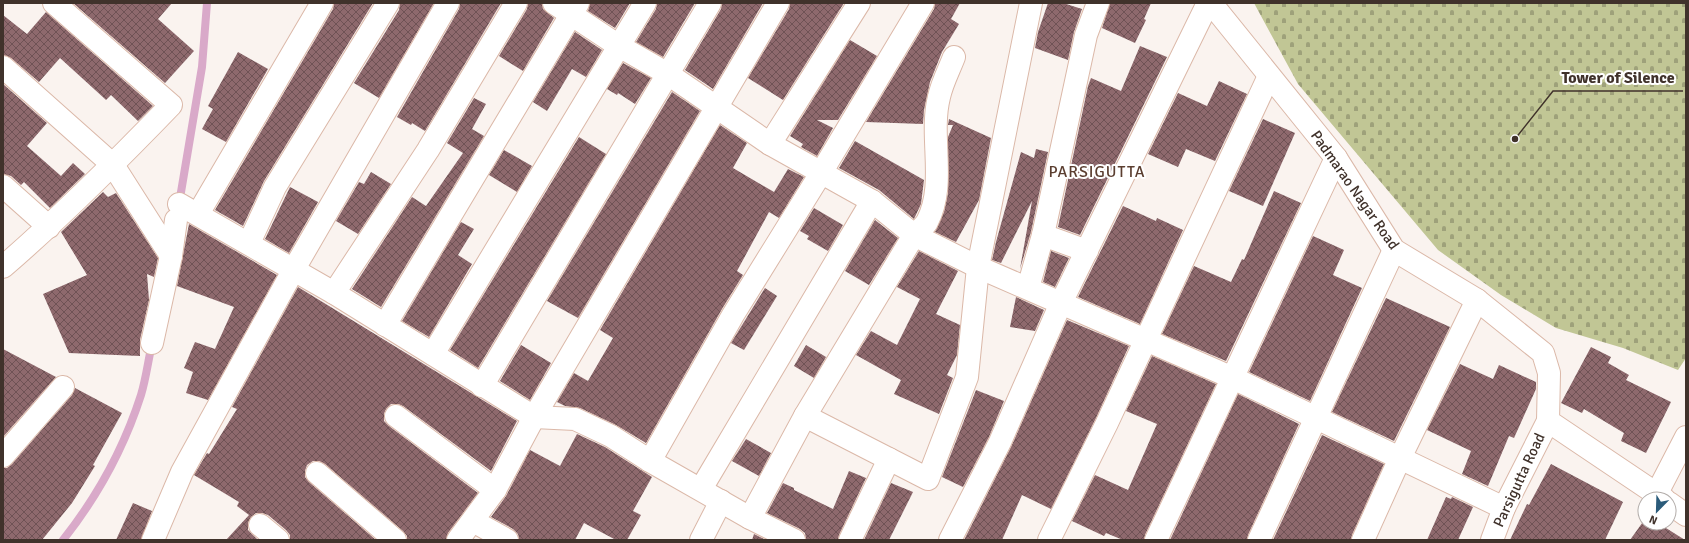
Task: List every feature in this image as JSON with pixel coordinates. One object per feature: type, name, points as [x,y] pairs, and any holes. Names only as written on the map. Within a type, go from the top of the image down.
[{"type":"street","points":[[3,267],[49,227],[113,165],[171,105],[54,3]]},
{"type":"street","points":[[198,214],[322,3]]},
{"type":"street","points":[[249,243],[275,188],[388,3]]},
{"type":"street","points":[[153,540],[182,472],[294,269],[448,3]]},
{"type":"street","points":[[334,293],[428,150],[516,3]]},
{"type":"street","points":[[433,354],[645,3]]},
{"type":"street","points":[[482,386],[710,3]]},
{"type":"street","points":[[458,540],[495,490],[534,417],[778,3]]},
{"type":"street","points":[[770,144],[859,3]]},
{"type":"street","points":[[650,461],[733,315],[821,173],[923,3]]},
{"type":"street","points":[[805,416],[928,479],[967,377],[978,267],[1031,3]]},
{"type":"street","points":[[1028,288],[1043,235],[1086,35],[1098,3]]},
{"type":"street","points":[[950,540],[1000,442],[1061,303],[1088,251],[1208,3]]},
{"type":"street","name":"Padmarao Nagar Road","points":[[1211,3],[1336,158],[1394,250],[1477,300],[1543,352],[1550,373],[1548,421]]},
{"type":"street","points":[[385,324],[568,7],[619,46],[668,74],[770,144],[872,201],[914,236],[978,267],[1233,378],[1504,508]]},
{"type":"street","points":[[750,518],[805,416],[914,236],[926,223],[932,209],[937,182],[936,121],[939,97],[954,57]]},
{"type":"street","points":[[3,68],[113,165],[171,256]]},
{"type":"street","points":[[1049,540],[1146,341],[1269,76]]},
{"type":"street","points":[[1156,540],[1336,158]]},
{"type":"street","points":[[3,186],[49,227]]},
{"type":"street","points":[[701,489],[872,201]]},
{"type":"street","points":[[152,344],[171,256],[177,212],[198,214],[334,293],[534,417],[575,419],[611,436],[650,461],[750,518],[794,540]]},
{"type":"street","points":[[1043,235],[1088,251]]},
{"type":"street","points":[[1259,540],[1394,250]]},
{"type":"street","points":[[1363,540],[1400,458],[1477,300]]},
{"type":"street","points":[[3,456],[63,387]]},
{"type":"street","points":[[396,416],[495,490]]},
{"type":"street","points":[[1548,421],[1653,491]]},
{"type":"street","name":"Parsigutta Road","points":[[1492,540],[1504,508],[1548,421]]},
{"type":"street","points":[[1666,491],[1686,437]]},
{"type":"street","points":[[850,540],[889,459]]},
{"type":"street","points":[[317,473],[395,540]]},
{"type":"street","points":[[701,540],[721,501]]},
{"type":"street","points":[[1677,508],[1686,515]]},
{"type":"street","points":[[473,521],[508,540]]},
{"type":"street","points":[[260,525],[278,540]]},
{"type":"green space","points":[[1254,3],[1686,3],[1686,358],[1678,370],[1623,348],[1556,328],[1501,295],[1438,250],[1298,84]]},
{"type":"building","points":[[73,3],[172,3],[158,19],[194,51],[165,83]]},
{"type":"building","points":[[334,3],[373,3],[264,181],[243,226],[215,210],[333,9]]},
{"type":"building","points":[[400,3],[434,3],[379,98],[354,83],[399,10]]},
{"type":"building","points":[[460,3],[501,3],[425,131],[412,123],[411,125],[397,117],[459,9]]},
{"type":"building","points":[[528,3],[542,3],[543,9],[554,18],[523,71],[499,56],[527,9]]},
{"type":"building","points":[[590,3],[630,3],[615,28],[588,11]]},
{"type":"building","points":[[657,3],[695,3],[663,57],[636,42],[656,9]]},
{"type":"building","points":[[722,3],[763,3],[713,89],[685,70],[721,9]]},
{"type":"building","points":[[790,3],[844,3],[783,100],[748,78],[789,9]]},
{"type":"building","points":[[935,3],[960,3],[951,19],[959,24],[942,52],[930,82],[924,110],[923,124],[866,122],[934,9]]},
{"type":"building","points":[[1048,3],[1063,3],[1082,9],[1074,32],[1068,60],[1035,48],[1038,32]]},
{"type":"building","points":[[1110,3],[1151,3],[1144,19],[1146,20],[1135,43],[1102,28]]},
{"type":"building","points":[[46,12],[153,106],[138,121],[111,95],[106,100],[60,58],[39,82],[11,58],[3,55],[3,15],[27,34]]},
{"type":"building","points":[[575,32],[602,50],[586,77],[572,69],[547,111],[533,102]]},
{"type":"building","points":[[850,40],[877,56],[838,120],[817,120],[833,128],[817,156],[801,147],[803,144],[790,136]]},
{"type":"building","points":[[1140,46],[1167,57],[1080,235],[1058,227],[1091,78],[1121,91]]},
{"type":"building","points":[[238,52],[268,69],[226,142],[202,129],[213,109],[208,106]]},
{"type":"building","points":[[623,63],[651,78],[635,104],[618,93],[617,95],[607,89]]},
{"type":"building","points":[[1219,81],[1247,94],[1215,161],[1186,149],[1178,167],[1148,154],[1178,93],[1207,106]]},
{"type":"building","points":[[3,84],[47,123],[27,146],[61,176],[73,163],[85,174],[50,208],[24,182],[21,185],[11,176],[3,174]]},
{"type":"building","points":[[672,92],[700,111],[578,318],[547,301]]},
{"type":"building","points":[[474,98],[486,104],[472,129],[484,136],[381,307],[352,289],[412,197],[426,206],[463,153],[447,143]]},
{"type":"building","points":[[949,119],[991,138],[979,200],[956,242],[935,232],[944,212],[948,193],[948,137],[953,125],[948,125]]},
{"type":"building","points":[[1263,119],[1295,133],[1263,206],[1229,191]]},
{"type":"building","points":[[720,125],[747,143],[733,168],[774,192],[788,169],[804,177],[779,218],[769,212],[737,271],[743,275],[646,443],[616,425],[580,408],[565,406],[557,402],[574,373],[588,381],[613,338],[600,330]]},
{"type":"building","points":[[579,137],[606,154],[478,368],[450,350]]},
{"type":"building","points":[[855,141],[924,180],[921,204],[914,219],[879,190],[839,168]]},
{"type":"building","points":[[1036,149],[1048,152],[1031,232],[1020,269],[1032,201],[1001,263],[992,260],[1021,152],[1034,158]]},
{"type":"building","points":[[504,150],[532,166],[517,192],[489,175]]},
{"type":"building","points":[[371,172],[391,184],[358,234],[336,221],[359,182],[364,184]]},
{"type":"building","points":[[290,187],[318,202],[289,253],[265,239]]},
{"type":"building","points":[[1274,191],[1301,203],[1226,361],[1162,334],[1194,266],[1231,282],[1242,259],[1244,260]]},
{"type":"building","points":[[103,192],[108,197],[116,193],[158,258],[154,277],[147,274],[149,300],[140,340],[140,356],[69,353],[43,294],[87,275],[61,232]]},
{"type":"building","points":[[1123,206],[1156,221],[1157,218],[1183,230],[1140,324],[1078,297]]},
{"type":"building","points":[[814,208],[843,225],[828,251],[807,239],[809,236],[800,231]]},
{"type":"building","points":[[875,220],[898,238],[869,285],[845,271]]},
{"type":"building","points":[[461,222],[474,229],[458,255],[472,264],[429,337],[402,321]]},
{"type":"building","points":[[189,224],[277,275],[208,400],[186,393],[193,372],[184,368],[195,342],[215,349],[234,307],[177,286]]},
{"type":"building","points":[[1313,236],[1344,250],[1333,275],[1362,288],[1310,401],[1249,372]]},
{"type":"building","points":[[919,251],[958,271],[936,314],[960,325],[957,355],[947,375],[953,378],[939,414],[894,394],[901,380],[856,355],[871,331],[897,345],[920,299],[897,287]]},
{"type":"building","points":[[1051,251],[1069,258],[1055,287],[1043,282]]},
{"type":"building","points":[[298,287],[517,421],[491,471],[403,406],[391,404],[386,409],[384,421],[389,426],[478,493],[448,533],[446,540],[407,540],[407,536],[403,531],[325,464],[319,461],[313,461],[307,465],[305,477],[376,540],[290,540],[290,535],[286,530],[268,515],[256,513],[251,517],[248,523],[248,530],[258,540],[226,540],[249,515],[237,506],[239,502],[194,475],[237,409],[232,407]]},
{"type":"building","points":[[765,288],[777,296],[744,350],[731,343]]},
{"type":"building","points":[[1016,297],[1044,310],[1035,331],[1010,327]]},
{"type":"building","points":[[1386,298],[1450,327],[1394,441],[1332,412]]},
{"type":"building","points":[[1067,320],[1129,346],[1096,418],[1051,509],[1022,495],[1002,540],[964,540],[1011,447]]},
{"type":"building","points":[[521,345],[551,363],[530,400],[500,381]]},
{"type":"building","points":[[806,345],[826,357],[814,378],[794,366]]},
{"type":"building","points":[[1591,347],[1611,357],[1608,363],[1629,375],[1626,380],[1671,402],[1646,453],[1621,441],[1624,433],[1584,409],[1582,413],[1561,403]]},
{"type":"building","points":[[3,349],[56,377],[3,437]]},
{"type":"building","points":[[1152,356],[1216,384],[1144,540],[1123,540],[1106,533],[1104,536],[1072,521],[1095,475],[1128,490],[1157,424],[1126,411]]},
{"type":"building","points":[[1460,364],[1493,379],[1499,365],[1536,382],[1536,389],[1514,438],[1509,436],[1488,486],[1462,474],[1471,451],[1427,430]]},
{"type":"building","points":[[75,388],[122,413],[93,465],[95,466],[72,503],[42,540],[3,540],[3,468],[7,468],[12,464],[72,395]]},
{"type":"building","points":[[976,390],[1004,401],[989,437],[963,487],[942,477]]},
{"type":"building","points":[[1238,394],[1299,424],[1247,540],[1170,540]]},
{"type":"building","points":[[577,434],[605,447],[652,477],[633,511],[641,515],[627,540],[616,540],[584,523],[575,540],[519,540],[518,534],[513,529],[491,517],[506,496],[530,450],[560,466]]},
{"type":"building","points":[[1322,435],[1384,464],[1351,540],[1273,540]]},
{"type":"building","points":[[746,439],[771,453],[759,476],[732,461]]},
{"type":"building","points":[[1551,464],[1623,502],[1605,540],[1510,540],[1527,504],[1529,505]]},
{"type":"building","points":[[849,471],[866,478],[838,540],[806,540],[805,533],[800,529],[767,513],[783,483],[833,509]]},
{"type":"building","points":[[891,483],[913,492],[889,540],[864,540]]},
{"type":"building","points":[[1446,497],[1451,499],[1452,497],[1473,507],[1458,540],[1427,540]]},
{"type":"building","points":[[133,503],[152,511],[141,540],[116,540]]},
{"type":"building","points":[[1637,530],[1671,531],[1685,540],[1630,540]]},
{"type":"building","points":[[754,534],[766,540],[752,540]]},
{"type":"waterway","points":[[179,204],[202,67],[207,3]]},
{"type":"waterway","points":[[63,540],[87,507],[118,453],[143,389],[152,344]]},
{"type":"place","name":"Tower of Silence","points":[[1515,139]]},
{"type":"district","name":"PARSIGUTTA","points":[[1097,171]]}]
